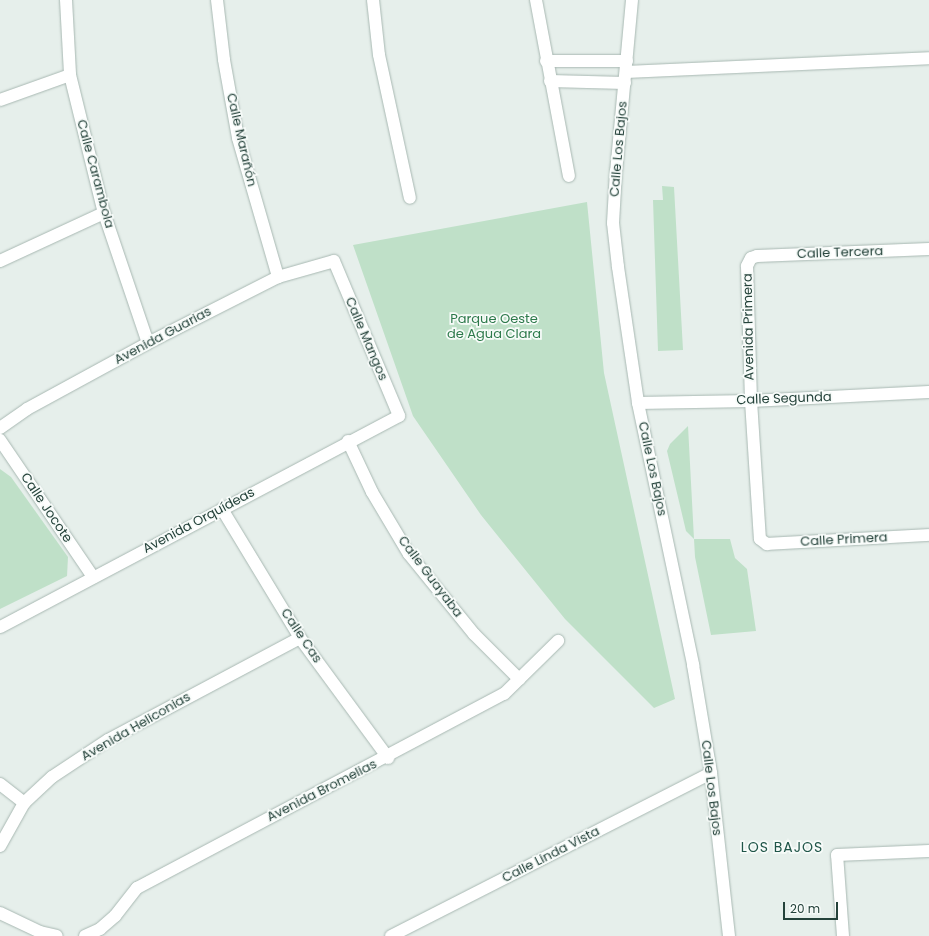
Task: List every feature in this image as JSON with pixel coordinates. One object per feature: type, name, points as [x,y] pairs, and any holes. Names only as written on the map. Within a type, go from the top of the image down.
[{"type":"street","name":"Calle Carambola","points":[[66,0],[70,76],[104,213],[148,343]]},
{"type":"street","name":"Calle Marañón","points":[[217,0],[224,60],[238,138],[278,277]]},
{"type":"street","points":[[373,0],[379,55],[410,198]]},
{"type":"street","points":[[536,0],[546,61],[569,176]]},
{"type":"street","name":"Calle Los Bajos","points":[[632,0],[616,171],[613,223],[638,403],[693,665],[711,773],[729,936]]},
{"type":"street","points":[[550,81],[626,72],[929,58]]},
{"type":"street","points":[[546,61],[626,72]]},
{"type":"street","points":[[0,100],[70,76]]},
{"type":"street","points":[[0,261],[104,213]]},
{"type":"street","name":"Calle Tercera","points":[[751,258],[758,256],[929,249]]},
{"type":"street","name":"Avenida Primera","points":[[751,258],[747,266],[751,401],[760,539]]},
{"type":"street","name":"Avenida Guarias","points":[[0,428],[27,409],[148,343],[278,277],[334,261]]},
{"type":"street","name":"Calle Mangos","points":[[334,261],[399,416]]},
{"type":"street","name":"Calle Segunda","points":[[638,403],[751,401],[929,392]]},
{"type":"street","name":"Avenida Orquídeas","points":[[0,627],[348,441],[399,416]]},
{"type":"street","name":"Calle Jocote","points":[[0,440],[93,577]]},
{"type":"street","name":"Calle Guayaba","points":[[348,441],[372,492],[409,554],[474,634],[519,679]]},
{"type":"street","name":"Calle Cas","points":[[222,509],[300,638],[388,758]]},
{"type":"street","name":"Calle Primera","points":[[760,539],[767,544],[929,535]]},
{"type":"street","name":"Avenida Heliconias","points":[[0,846],[24,803],[52,777],[108,740],[300,638]]},
{"type":"street","name":"Avenida Bromelias","points":[[86,936],[100,929],[115,916],[137,888],[388,758],[504,694],[558,641]]},
{"type":"street","name":"Calle Linda Vista","points":[[391,936],[711,773]]},
{"type":"street","points":[[0,784],[24,803]]},
{"type":"street","points":[[843,936],[837,855],[929,851]]},
{"type":"street","points":[[0,913],[40,932],[57,936]]},
{"type":"green space","points":[[662,186],[674,187],[683,350],[658,351],[653,200],[663,200]]},
{"type":"green space","name":"Parque Oeste de Agua Clara","points":[[587,202],[604,373],[675,699],[654,708],[565,619],[481,515],[413,416],[353,245]]},
{"type":"green space","points":[[688,426],[694,539],[686,531],[667,451],[670,444]]},
{"type":"green space","points":[[0,469],[11,477],[68,557],[67,576],[0,609]]},
{"type":"green space","points":[[694,539],[730,539],[735,558],[747,569],[756,631],[711,635],[695,557]]},
{"type":"district","name":"LOS BAJOS","points":[[782,847]]}]
